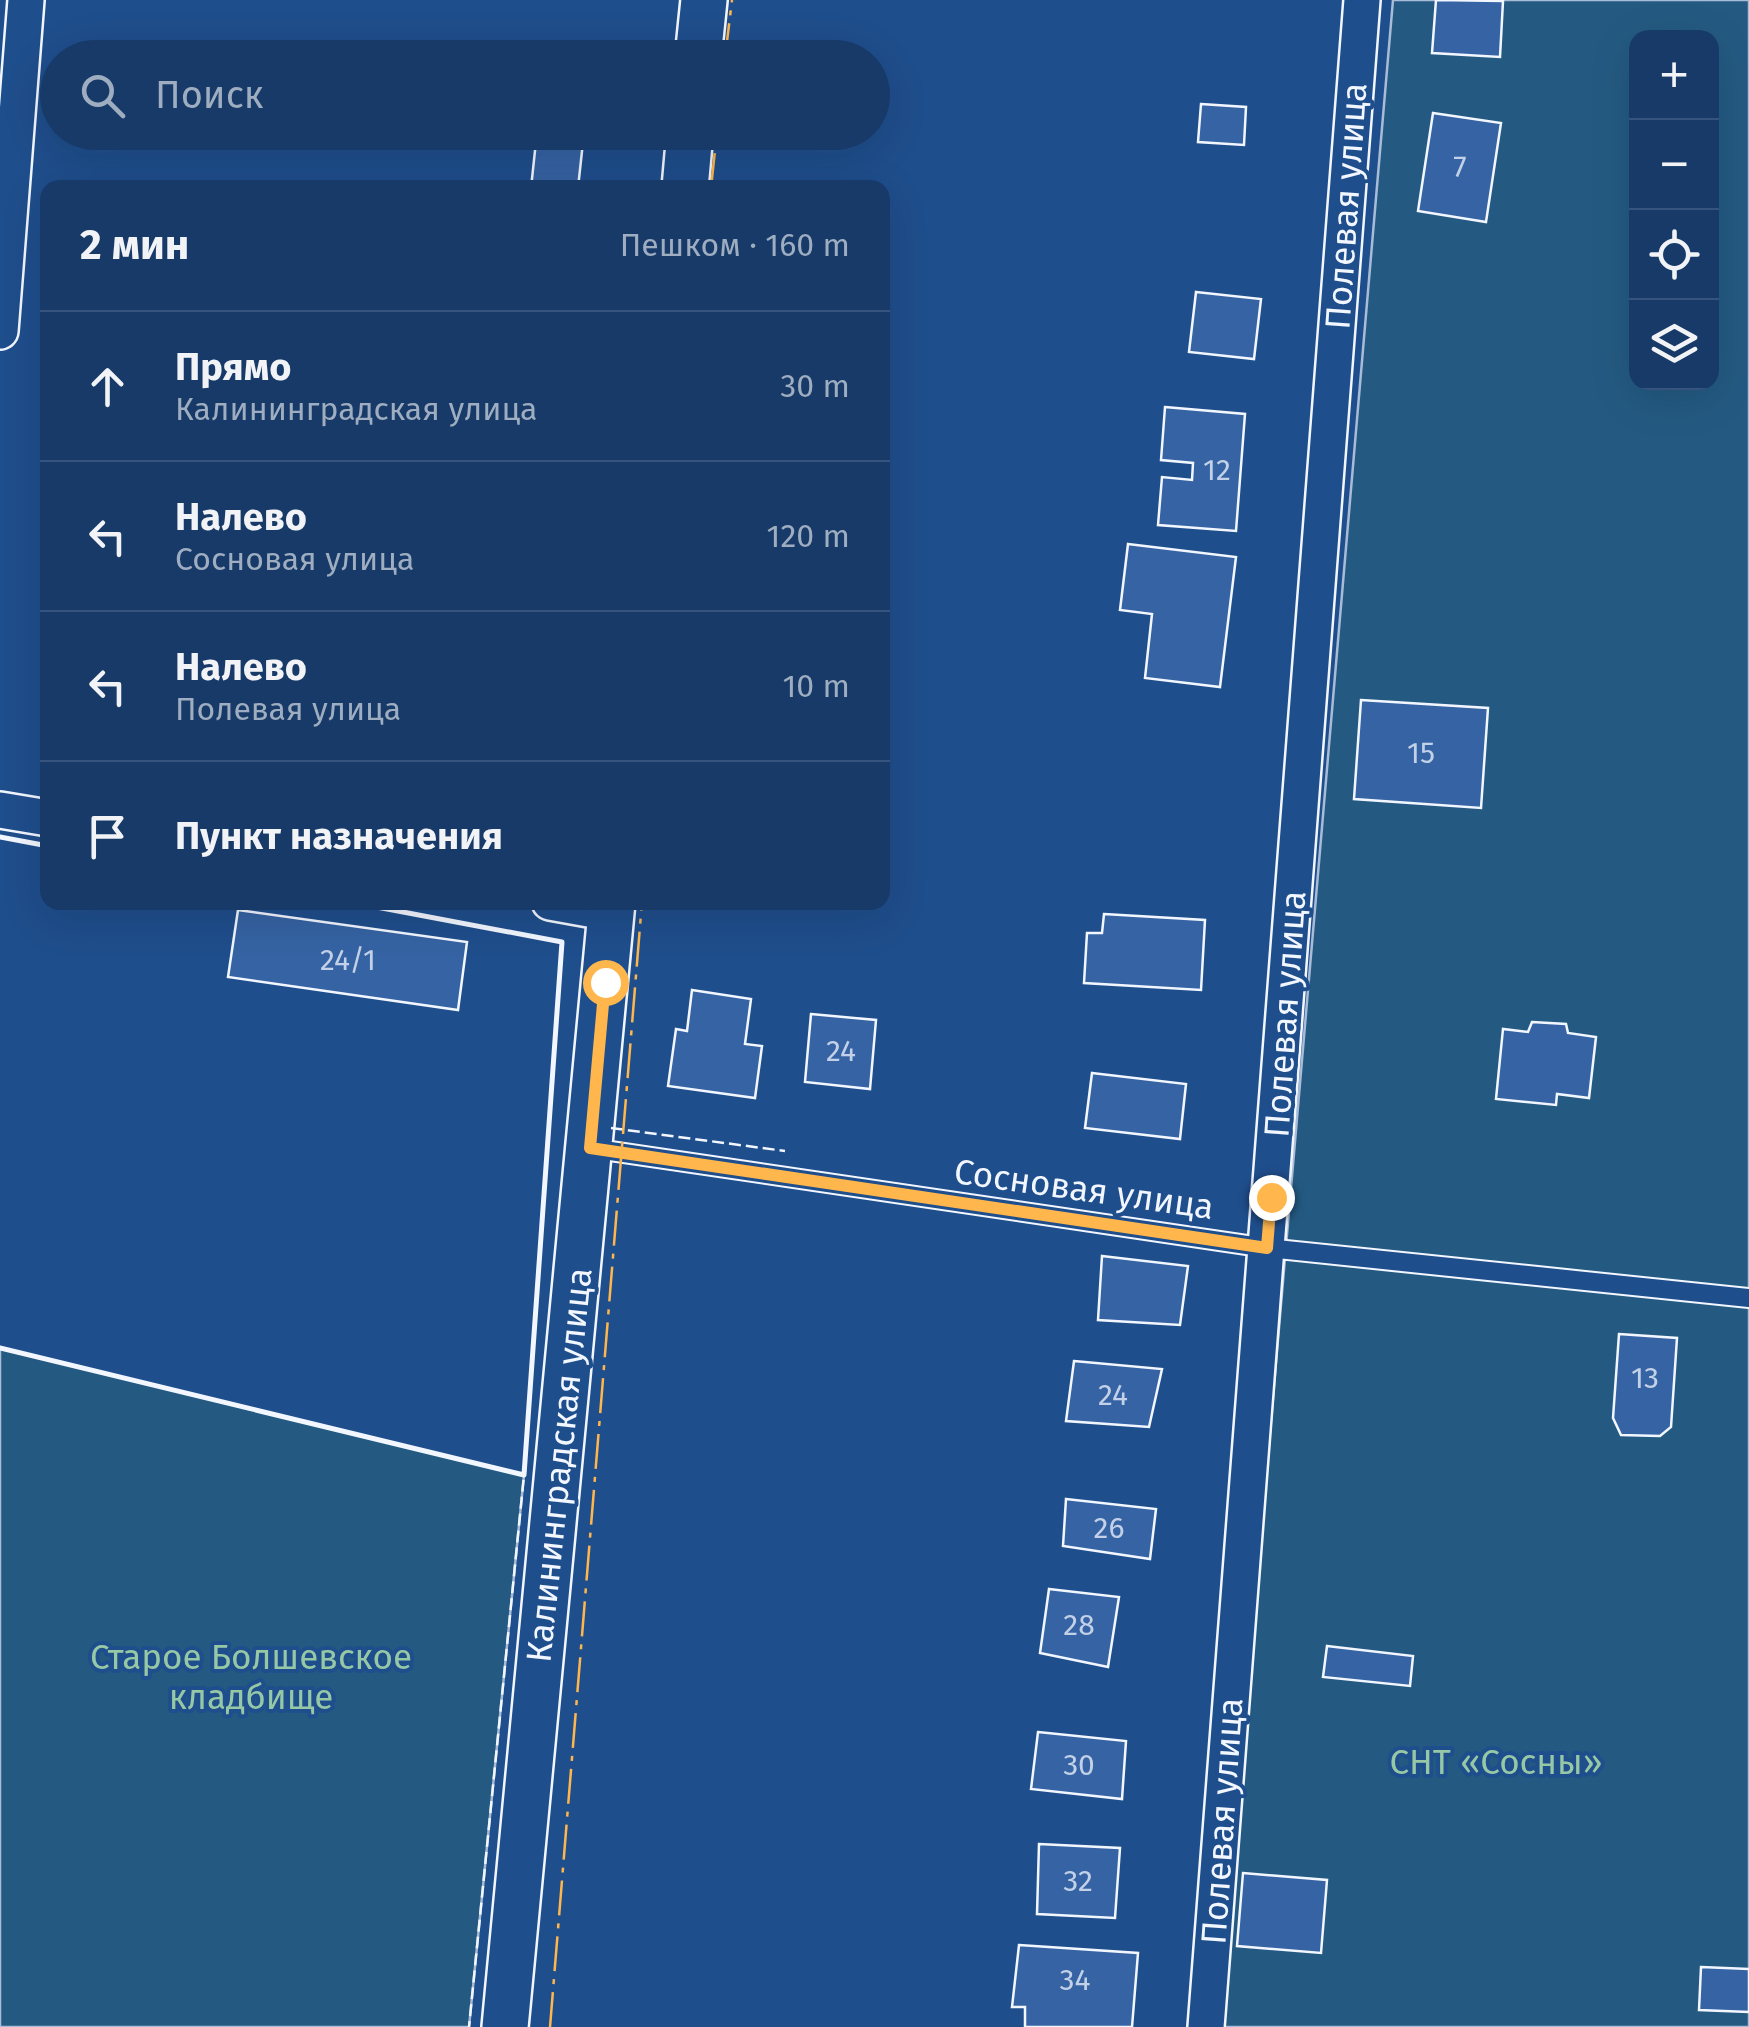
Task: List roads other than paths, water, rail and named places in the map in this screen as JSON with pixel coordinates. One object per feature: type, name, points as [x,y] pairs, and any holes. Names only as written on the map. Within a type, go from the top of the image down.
[{"type":"street","points":[[0,331],[26,0]]},
{"type":"street","points":[[700,40],[704,0]]},
{"type":"street","name":"Полевая улица","points":[[1206,2027],[1362,0]]},
{"type":"street","points":[[686,180],[688,150]]},
{"type":"street","points":[[0,810],[40,817]]},
{"type":"street","name":"Калининградская улица","points":[[505,2027],[590,1148],[616,984],[612,910]]},
{"type":"lane","name":"Сосновая улица","points":[[590,1148],[1267,1248],[1749,1298]]},
{"type":"park label","name":"Старое Болшевское кладбище","points":[[251,1677]]},
{"type":"park label","name":"СНТ «Сосны»","points":[[1496,1762]]}]
